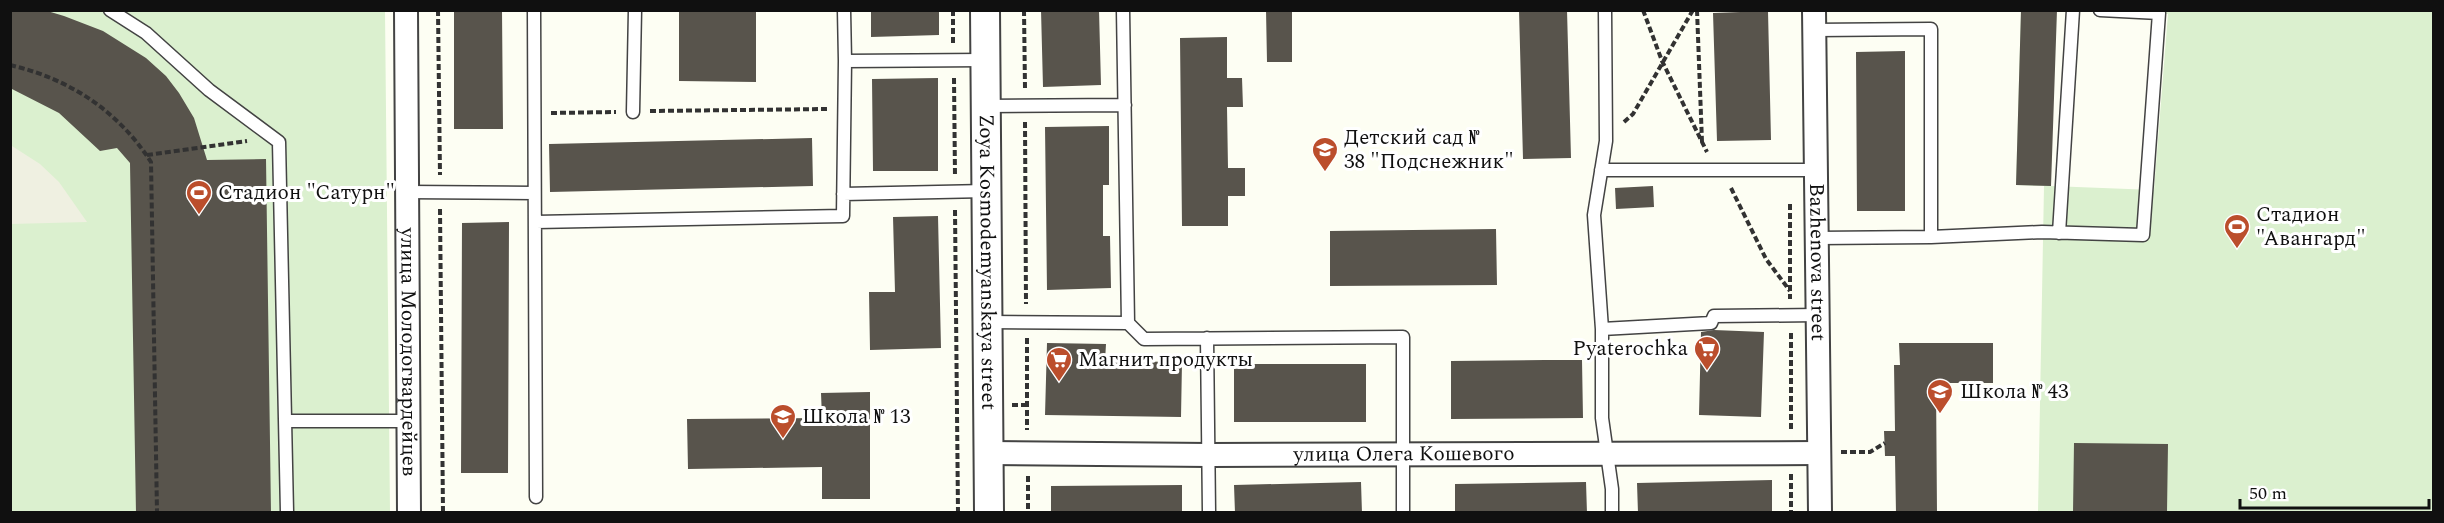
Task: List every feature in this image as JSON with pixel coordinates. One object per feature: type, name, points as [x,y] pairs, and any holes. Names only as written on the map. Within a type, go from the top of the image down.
[{"type":"street","name":"улица Молодогвардейцев","points":[[406,10],[409,513]]},
{"type":"street","name":"Zoya Kosmodemyanskaya street","points":[[985,10],[989,513]]},
{"type":"street","name":"Bazhenova street","points":[[1814,20],[1818,315],[1827,452],[1820,513]]},
{"type":"street","name":"улица Олега Кошевого","points":[[988,453],[1209,455],[1827,452]]},
{"type":"lane","points":[[110,10],[146,33],[209,90],[279,142],[287,513]]},
{"type":"lane","points":[[534,10],[536,497]]},
{"type":"lane","points":[[633,112],[635,10]]},
{"type":"lane","points":[[536,222],[843,216],[845,61],[843,10]]},
{"type":"lane","points":[[1123,10],[1128,323],[1144,339],[1403,337],[1403,513]]},
{"type":"lane","points":[[1605,10],[1605,141],[1594,214],[1602,329],[1602,418],[1612,489],[1612,513]]},
{"type":"lane","points":[[2059,233],[2073,10]]},
{"type":"lane","points":[[1817,238],[2059,233],[2143,235],[2159,13],[2100,10]]},
{"type":"lane","points":[[1814,20],[1931,29],[1932,237]]},
{"type":"lane","points":[[845,61],[985,60]]},
{"type":"lane","points":[[986,106],[1125,105]]},
{"type":"lane","points":[[1601,170],[1816,170]]},
{"type":"lane","points":[[843,194],[986,191]]},
{"type":"lane","points":[[407,192],[534,193]]},
{"type":"lane","points":[[1602,329],[1711,323],[1714,316],[1818,315]]},
{"type":"lane","points":[[987,322],[1128,323]]},
{"type":"lane","points":[[1208,338],[1209,513]]},
{"type":"lane","points":[[286,421],[409,422]]},
{"type":"path","points":[[438,10],[443,513]]},
{"type":"path","points":[[1024,10],[1028,513]]},
{"type":"path","points":[[1605,141],[1633,114],[1693,10]]},
{"type":"path","points":[[1697,10],[1702,145]]},
{"type":"path","points":[[10,65],[34,70],[71,87],[111,114],[138,141],[151,162],[157,513]]},
{"type":"path","points":[[534,113],[844,109]]},
{"type":"path","points":[[147,155],[273,138]]},
{"type":"path","points":[[1790,169],[1791,513]]},
{"type":"path","points":[[957,406],[958,513]]},
{"type":"path","points":[[1827,452],[1870,452],[1884,443]]},
{"type":"green space","name":"Стадион \"Сатурн\"","points":[[10,11],[385,11],[390,512],[11,512]]},
{"type":"green space","name":"Стадион \"Авангард\"","points":[[2021,11],[2051,186],[2154,190],[2168,14],[2103,11],[2433,11],[2433,512],[2038,512],[2044,186],[2016,185]]},
{"type":"shaded area","points":[[12,146],[40,164],[59,182],[87,222],[11,224]]},
{"type":"building","points":[[10,10],[44,10],[64,16],[103,31],[146,58],[166,76],[194,118],[207,160],[266,159],[271,513],[136,513],[130,163],[117,148],[100,151],[59,113],[10,88]]},
{"type":"building","points":[[454,10],[502,10],[503,129],[454,129]]},
{"type":"building","points":[[679,10],[756,10],[756,82],[679,81]]},
{"type":"building","points":[[871,10],[939,10],[939,35],[871,37]]},
{"type":"building","points":[[1041,10],[1099,10],[1101,85],[1043,87]]},
{"type":"building","points":[[1266,10],[1292,10],[1292,62],[1267,62]]},
{"type":"building","points":[[1519,10],[1567,10],[1571,158],[1523,159]]},
{"type":"building","points":[[2021,10],[2057,10],[2051,186],[2016,185]]},
{"type":"building","points":[[1768,11],[1771,140],[1717,141],[1713,13]]},
{"type":"building","points":[[1227,37],[1227,78],[1242,78],[1243,107],[1227,107],[1228,168],[1245,168],[1245,196],[1228,196],[1228,226],[1182,226],[1180,38]]},
{"type":"building","points":[[1905,51],[1905,211],[1857,211],[1856,52]]},
{"type":"building","points":[[938,78],[938,171],[873,171],[872,79]]},
{"type":"building","points":[[1109,126],[1109,185],[1103,185],[1103,236],[1110,236],[1111,288],[1047,290],[1045,127]]},
{"type":"building","points":[[812,138],[813,186],[550,192],[549,144]]},
{"type":"building","points":[[1653,186],[1654,207],[1616,209],[1615,188]]},
{"type":"building","points":[[938,216],[941,348],[870,350],[869,292],[895,292],[893,217]]},
{"type":"building","points":[[509,222],[508,473],[461,473],[462,223]]},
{"type":"building","points":[[1496,229],[1497,285],[1330,286],[1330,231]]},
{"type":"building","points":[[1714,330],[1764,332],[1761,417],[1699,415],[1701,332]]},
{"type":"building","points":[[1047,343],[1106,344],[1105,361],[1182,362],[1181,417],[1045,415]]},
{"type":"building","points":[[1899,343],[1993,343],[1993,383],[1936,383],[1937,513],[1896,513],[1895,456],[1885,456],[1884,431],[1895,431],[1894,365],[1900,365]]},
{"type":"building","points":[[1582,360],[1583,418],[1451,419],[1451,361]]},
{"type":"building","points":[[1234,364],[1366,364],[1366,422],[1234,422]]},
{"type":"building","points":[[870,392],[870,499],[822,499],[822,467],[688,469],[687,419],[822,418],[821,393]]},
{"type":"building","points":[[2074,443],[2168,444],[2167,513],[2073,513]]},
{"type":"building","points":[[1772,480],[1772,513],[1638,513],[1637,483]]},
{"type":"building","points":[[1361,482],[1362,513],[1235,513],[1234,485]]},
{"type":"building","points":[[1586,482],[1587,513],[1455,513],[1455,484]]},
{"type":"building","points":[[1182,485],[1182,513],[1051,513],[1051,486]]},
{"type":"place","name":"Детский сад № 38 \"Подснежник\"","points":[[1325,173]]},
{"type":"place","name":"Стадион \"Сатурн\"","points":[[199,216]]},
{"type":"place","name":"Стадион \"Авангард\"","points":[[2237,250]]},
{"type":"place","name":"Pyaterochka","points":[[1707,372]]},
{"type":"place","name":"Магнит продукты","points":[[1059,383]]},
{"type":"place","name":"Школа № 43","points":[[1940,415]]},
{"type":"place","name":"Школа № 13","points":[[783,440]]}]
